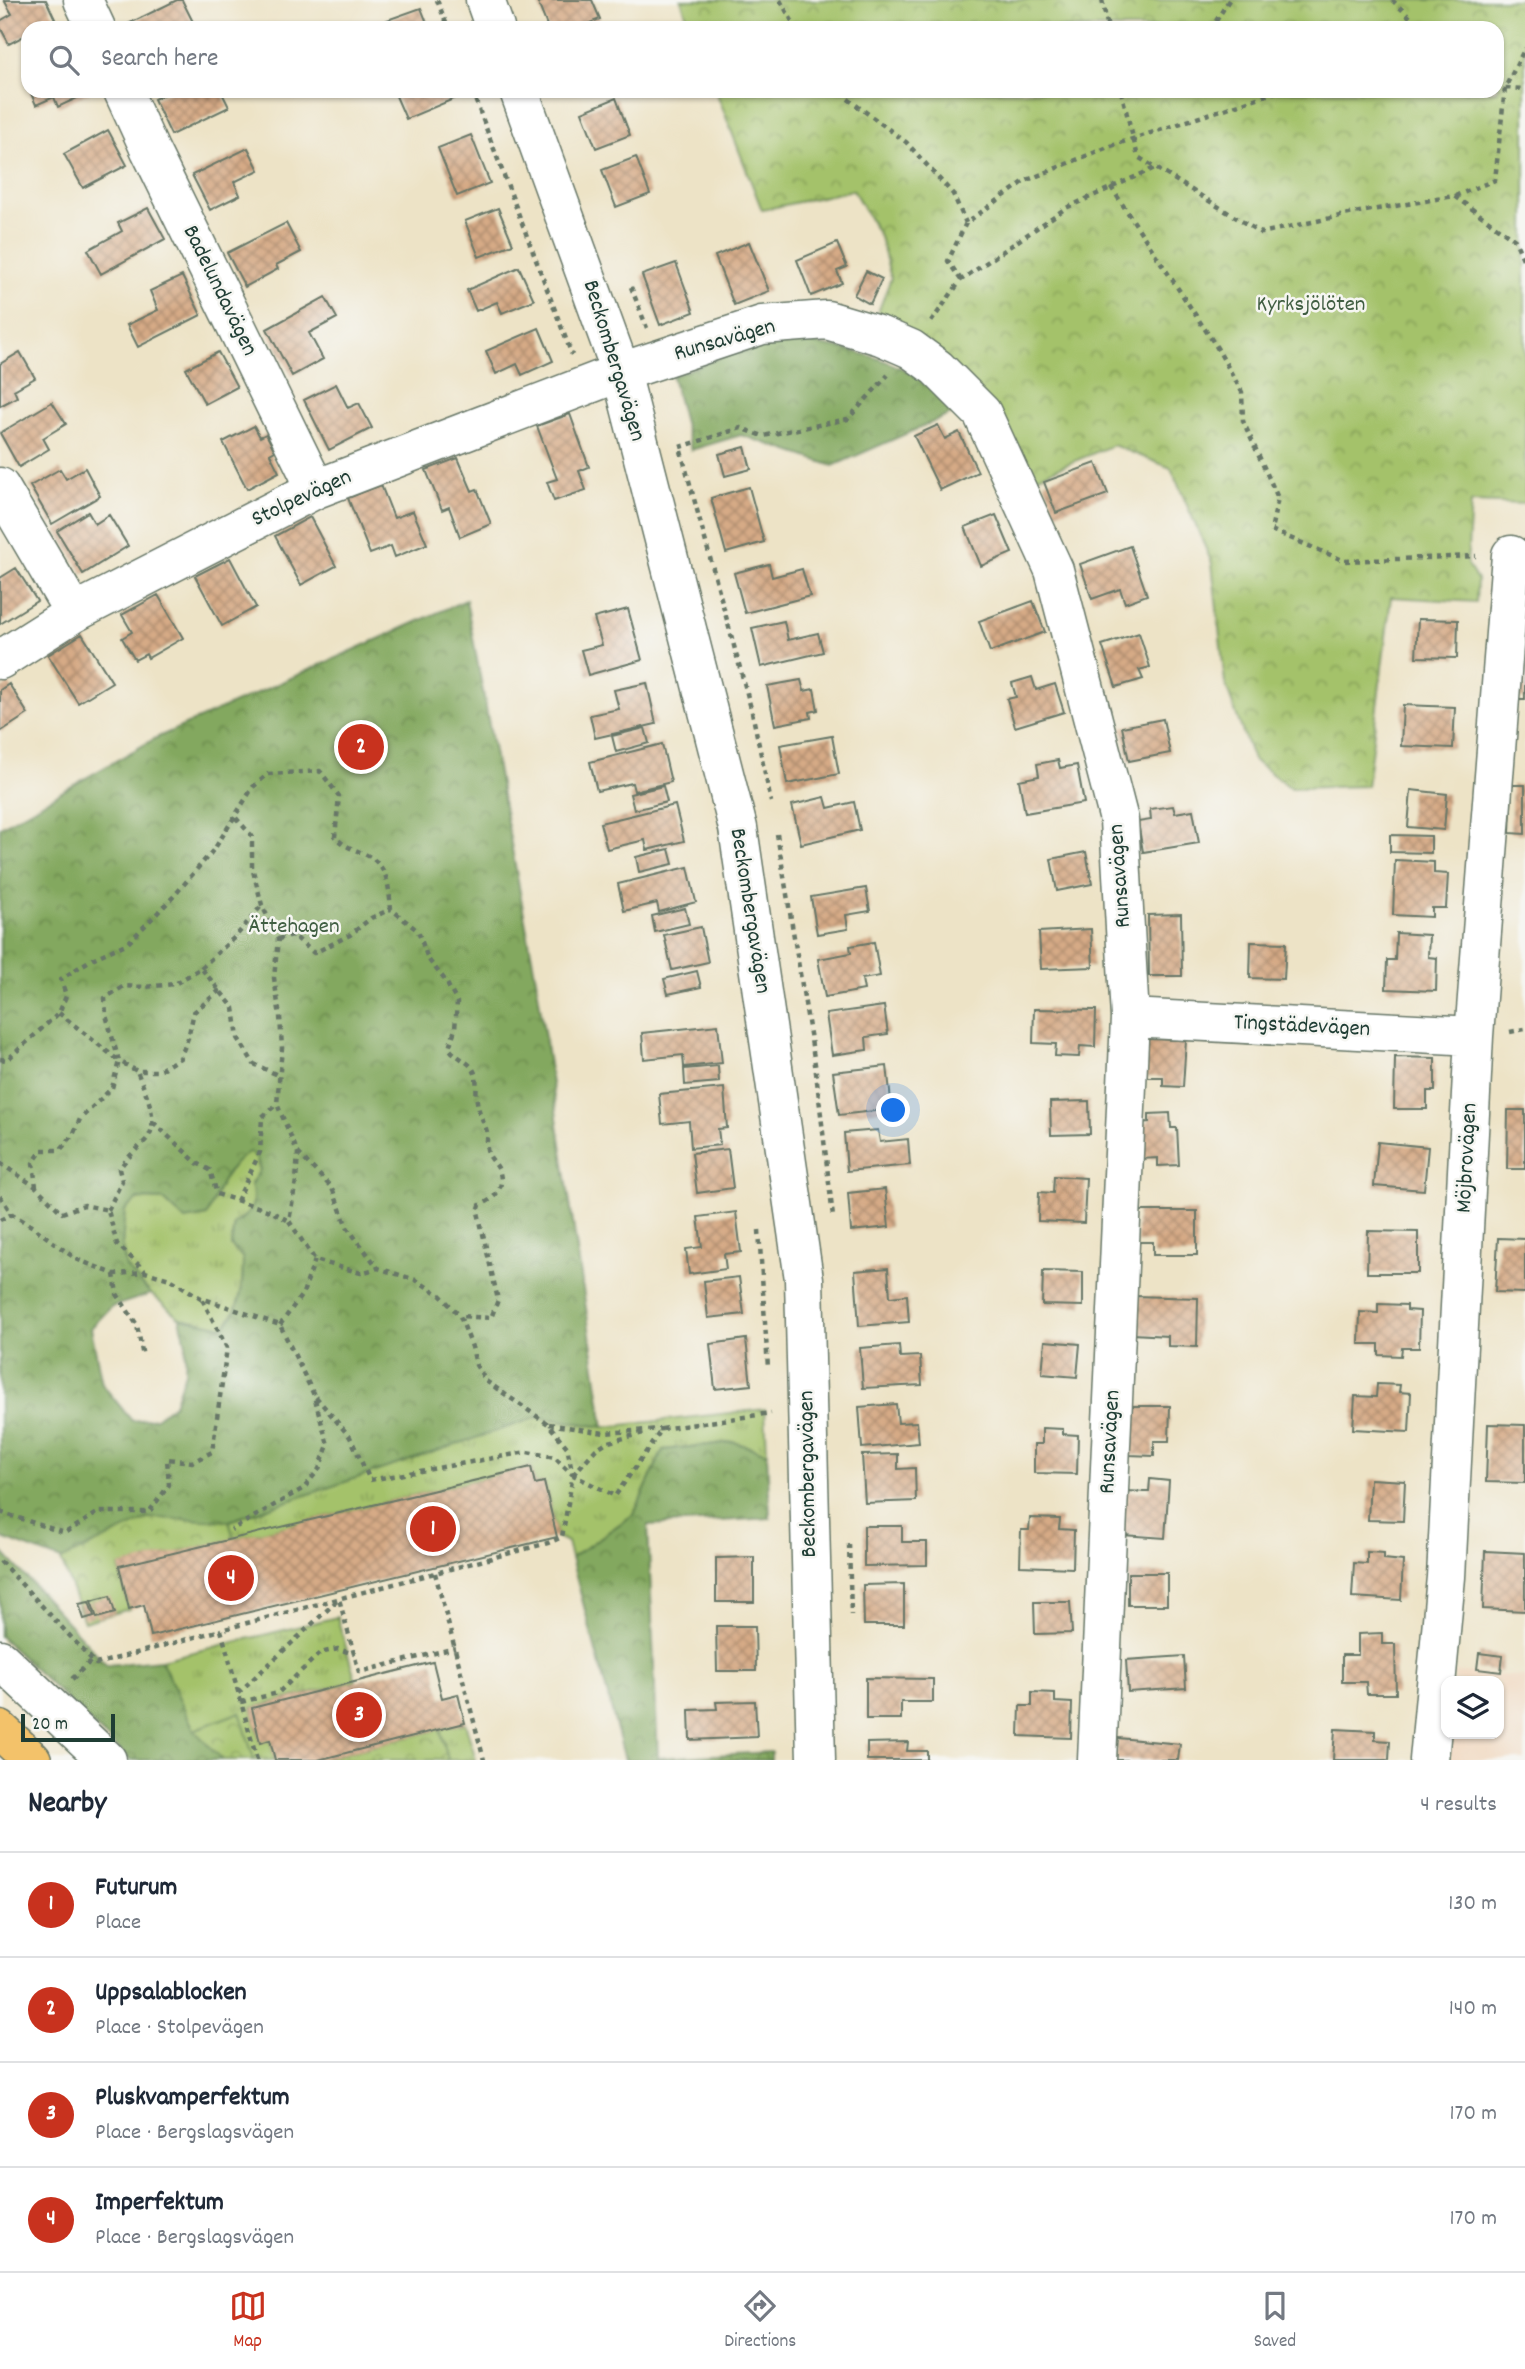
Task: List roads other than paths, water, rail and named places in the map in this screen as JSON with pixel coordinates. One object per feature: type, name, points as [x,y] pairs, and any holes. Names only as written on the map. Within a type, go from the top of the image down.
[{"type":"main road","points":[[0,1730],[32,1760]]},
{"type":"street","points":[[83,0],[93,21]]},
{"type":"street","points":[[485,0],[492,21]]},
{"type":"street","name":"Badelundavägen","points":[[126,98],[149,150],[316,489]]},
{"type":"street","name":"Beckombergavägen","points":[[522,98],[621,372],[738,828],[804,1279],[816,1760]]},
{"type":"street","name":"Runsavägen","points":[[621,372],[762,325],[827,320],[881,336],[911,349],[937,368],[982,413],[1054,570],[1119,820],[1130,1018],[1097,1760]]},
{"type":"street","name":"Stolpevägen","points":[[0,660],[74,613],[316,489],[621,372]]},
{"type":"street","points":[[0,487],[74,613]]},
{"type":"street","name":"Möjbrovägen","points":[[1429,1760],[1446,1577],[1474,1037],[1511,555]]},
{"type":"street","name":"Tingstädevägen","points":[[1130,1018],[1474,1037]]},
{"type":"street","points":[[0,1659],[107,1760]]},
{"type":"place","name":"Uppsalablocken","points":[[361,747]]},
{"type":"place","name":"Futurum","points":[[433,1529]]},
{"type":"place","name":"Imperfektum","points":[[231,1578]]},
{"type":"place","name":"Pluskvamperfektum","points":[[359,1715]]},
{"type":"park label","name":"Kyrksjölöten","points":[[1311,305]]},
{"type":"park label","name":"Ättehagen","points":[[294,927]]}]
